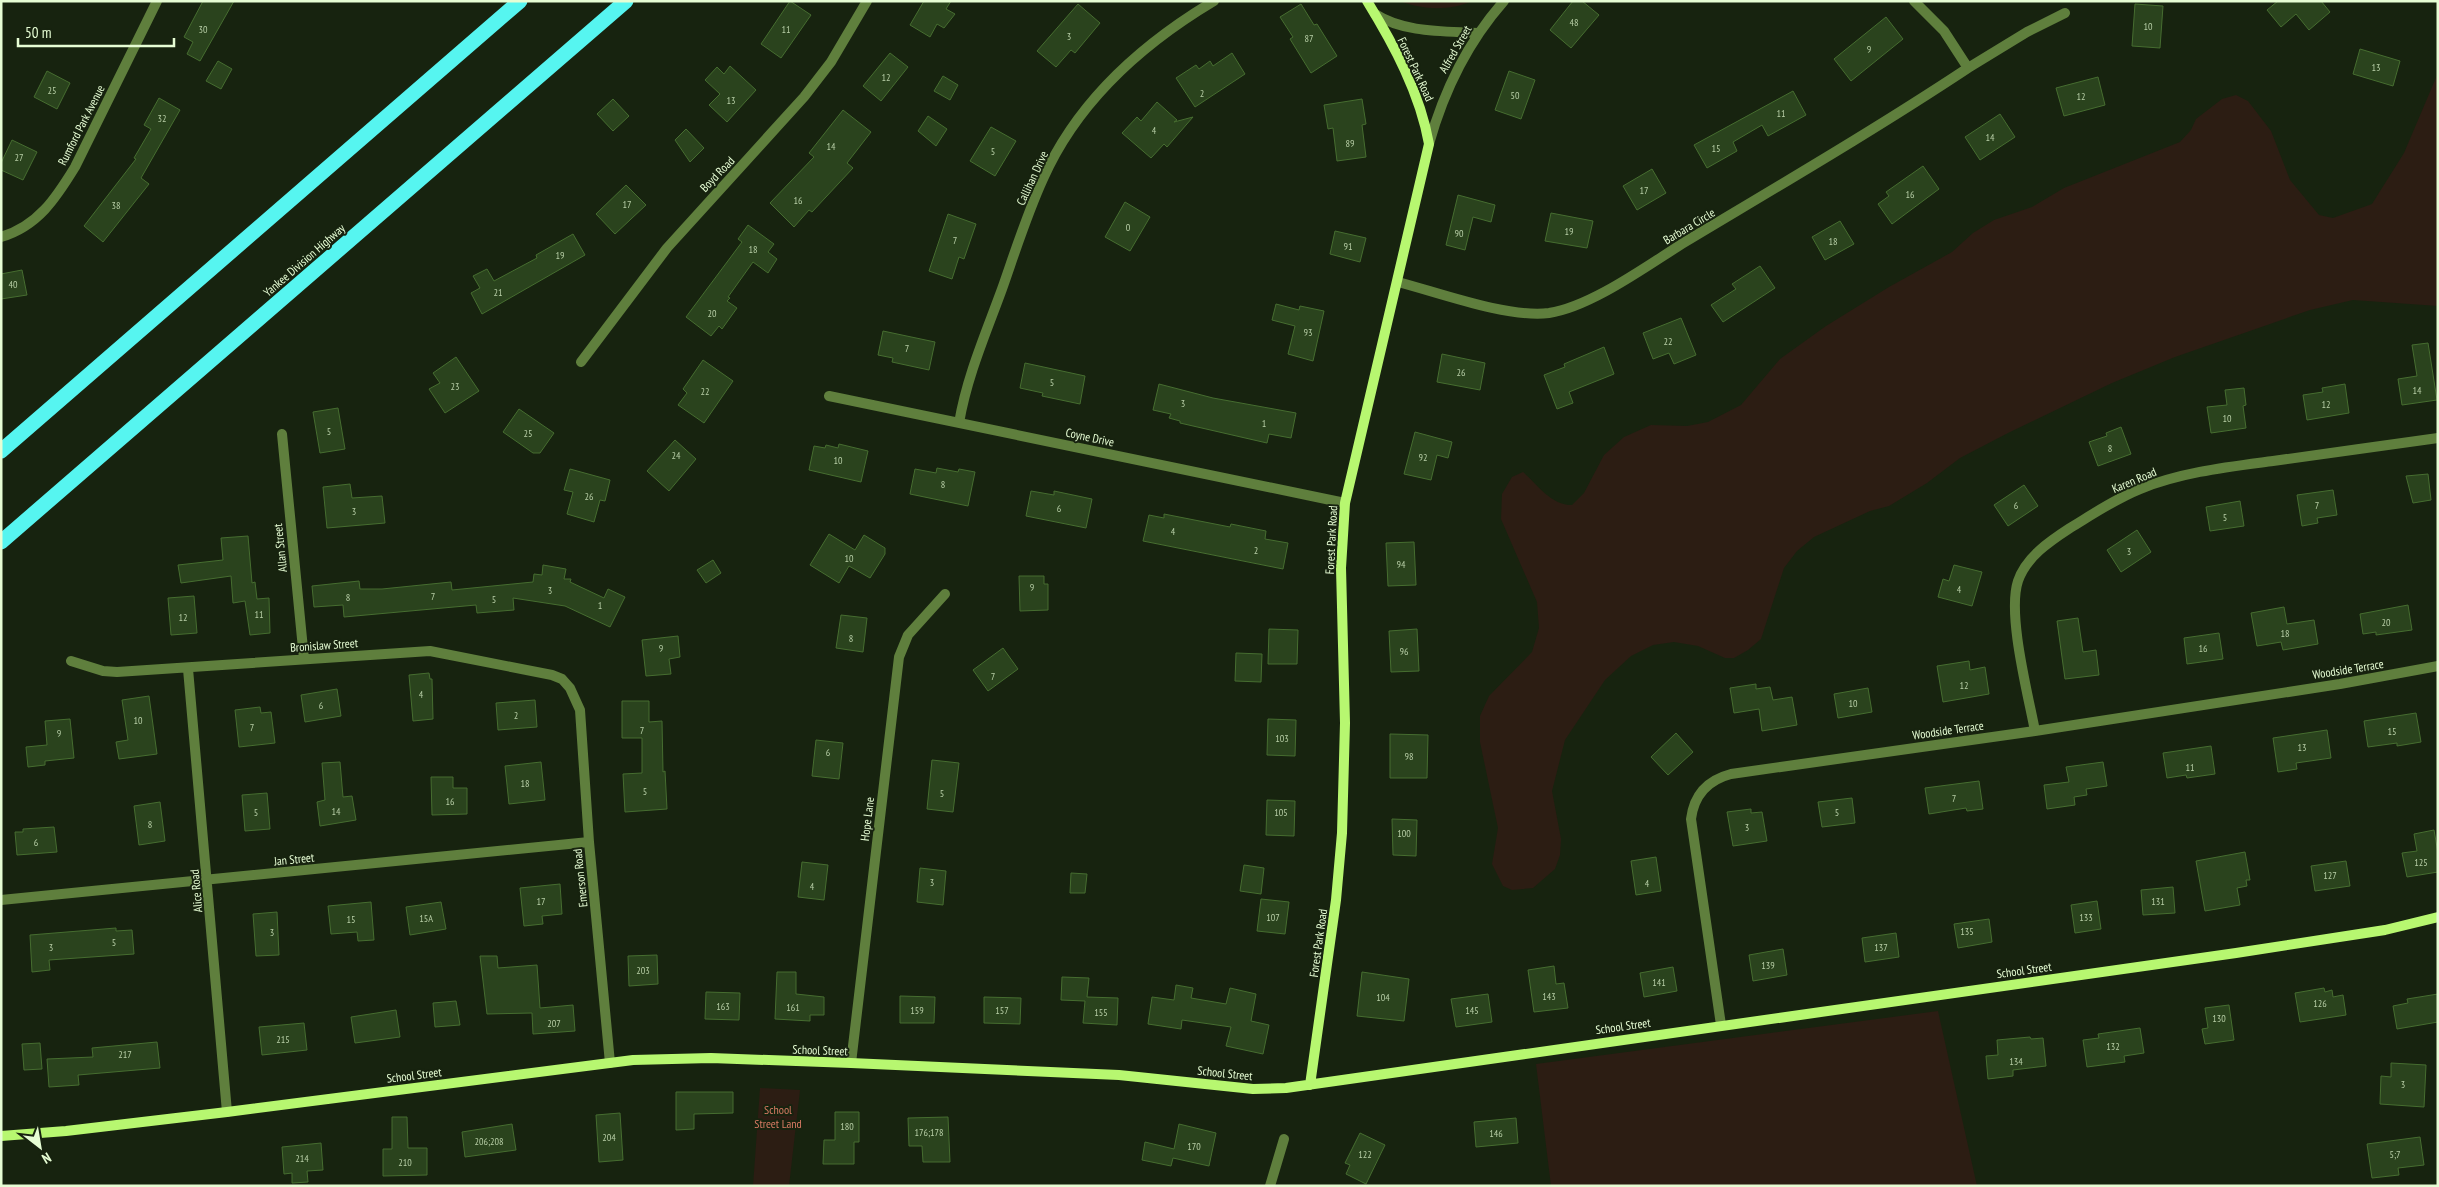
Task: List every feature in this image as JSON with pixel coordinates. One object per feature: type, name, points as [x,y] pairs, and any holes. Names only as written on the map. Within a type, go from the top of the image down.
[{"type":"highway","points":[[1,450],[520,1]]},
{"type":"highway","name":"Yankee Division Highway","points":[[1,542],[626,1]]},
{"type":"street","name":"Rumford Park Avenue","points":[[1,236],[20,230],[32,222],[60,192],[75,167],[157,1]]},
{"type":"street","name":"Boyd Road","points":[[581,362],[667,248],[804,97],[830,62],[867,1]]},
{"type":"street","name":"Callihan Drive","points":[[959,423],[967,386],[1030,211],[1044,178],[1069,132],[1091,103],[1138,54],[1166,32],[1214,1]]},
{"type":"street","name":"Forest Park Road","points":[[1310,1085],[1336,900],[1342,833],[1345,723],[1341,568],[1346,504],[1429,144],[1418,100],[1367,1]]},
{"type":"street","name":"Alfred Street","points":[[1429,144],[1445,94],[1478,33],[1504,1]]},
{"type":"street","points":[[1914,1],[1944,30],[1968,68]]},
{"type":"street","name":"Barbara Circle","points":[[1398,282],[1517,312],[1540,314],[1562,310],[1612,287],[1815,164],[2018,37],[2065,13]]},
{"type":"street","name":"Forest Park Road","points":[[1375,14],[1396,24],[1420,29],[1478,33]]},
{"type":"street","name":"Coyne Drive","points":[[829,396],[1346,504]]},
{"type":"street","name":"Allan Street","points":[[282,434],[304,659]]},
{"type":"street","name":"Karen Road","points":[[2035,731],[2018,636],[2016,595],[2018,581],[2026,566],[2049,543],[2124,497],[2173,478],[2216,469],[2438,438]]},
{"type":"street","name":"Hope Lane","points":[[851,1063],[899,657],[908,635],[945,594]]},
{"type":"street","name":"Bronislaw Street","points":[[71,661],[113,672],[188,669],[304,659],[439,652],[490,664],[552,675],[562,679],[572,691]]},
{"type":"street","name":"Woodside Terrace","points":[[1721,1025],[1691,819],[1694,803],[1709,784],[1731,774],[2035,731],[2340,684],[2438,666]]},
{"type":"street","name":"Alice Road","points":[[188,669],[227,1112]]},
{"type":"street","name":"Emerson Road","points":[[572,691],[578,704],[581,718],[589,842],[610,1062]]},
{"type":"street","name":"Jan Street","points":[[1,900],[589,842]]},
{"type":"street","name":"School Street","points":[[1,1136],[227,1112],[610,1062],[711,1058],[1119,1075],[1253,1089],[1310,1085],[2323,940],[2385,930],[2438,917]]},
{"type":"street","points":[[1270,1186],[1284,1139]]},
{"type":"green space","points":[[1400,1],[1472,1],[1445,8],[1427,8]]},
{"type":"green space","points":[[2438,73],[2438,306],[2353,300],[2310,310],[2175,357],[2112,383],[2008,433],[1960,458],[1927,483],[1889,506],[1870,511],[1814,537],[1797,551],[1784,568],[1761,639],[1748,650],[1734,658],[1725,658],[1698,646],[1674,642],[1653,645],[1631,656],[1605,680],[1565,740],[1552,791],[1561,839],[1560,855],[1555,869],[1533,888],[1512,890],[1503,886],[1492,864],[1498,828],[1480,742],[1480,716],[1489,696],[1532,652],[1539,628],[1537,602],[1501,519],[1502,494],[1512,477],[1523,472],[1551,498],[1564,504],[1572,505],[1584,493],[1604,455],[1624,437],[1651,425],[1687,426],[1708,422],[1741,405],[1780,359],[1826,326],[1889,287],[1952,252],[1973,233],[1994,220],[2032,207],[2064,188],[2180,142],[2191,130],[2196,119],[2222,99],[2236,95],[2248,101],[2271,131],[2290,180],[2319,215],[2333,218],[2372,204],[2404,153]]},
{"type":"green space","points":[[1938,1011],[1977,1186],[1551,1186],[1536,1064]]},
{"type":"green space","name":"School Street Land","points":[[760,1088],[800,1090],[789,1186],[753,1186]]},
{"type":"building","points":[[203,1],[234,1],[200,61],[187,54],[193,42],[184,37]]},
{"type":"building","points":[[790,1],[811,15],[781,58],[761,44]]},
{"type":"building","points":[[924,1],[951,1],[946,9],[955,14],[944,28],[937,24],[930,37],[910,25]]},
{"type":"building","points":[[1573,1],[1582,1],[1599,15],[1571,48],[1550,30]]},
{"type":"building","points":[[2278,1],[2321,1],[2330,12],[2309,30],[2296,14],[2281,27],[2267,10]]},
{"type":"building","points":[[1078,4],[1100,23],[1075,53],[1071,50],[1056,67],[1037,51]]},
{"type":"building","points":[[1301,4],[1314,25],[1317,24],[1337,56],[1311,73],[1290,39],[1293,37],[1280,17]]},
{"type":"building","points":[[2135,4],[2163,6],[2160,48],[2132,46]]},
{"type":"building","points":[[1886,17],[1903,39],[1851,81],[1834,59]]},
{"type":"building","points":[[2360,49],[2400,61],[2393,86],[2353,74]]},
{"type":"building","points":[[890,53],[908,67],[881,101],[863,86]]},
{"type":"building","points":[[1232,53],[1245,74],[1195,107],[1176,78],[1196,65],[1199,69],[1210,61],[1213,66]]},
{"type":"building","points":[[218,61],[232,69],[221,89],[206,81]]},
{"type":"building","points":[[730,66],[756,90],[727,122],[709,105],[720,94],[705,80],[717,67],[724,74]]},
{"type":"building","points":[[47,71],[70,83],[57,109],[34,97]]},
{"type":"building","points":[[1509,71],[1535,80],[1521,119],[1495,110]]},
{"type":"building","points":[[943,76],[958,85],[950,100],[934,91]]},
{"type":"building","points":[[2098,77],[2105,105],[2064,116],[2056,88]]},
{"type":"building","points":[[1793,91],[1806,115],[1768,136],[1762,125],[1733,142],[1737,151],[1707,168],[1694,145]]},
{"type":"building","points":[[159,98],[180,110],[141,178],[149,184],[103,242],[84,226],[136,159],[134,158],[151,129],[144,125]]},
{"type":"building","points":[[613,99],[629,116],[613,131],[597,114]]},
{"type":"building","points":[[1362,99],[1366,124],[1362,125],[1366,157],[1337,161],[1333,128],[1328,129],[1324,105]]},
{"type":"building","points":[[1157,102],[1177,120],[1174,122],[1193,117],[1167,147],[1164,144],[1151,158],[1122,133],[1137,117],[1141,121]]},
{"type":"building","points":[[843,110],[871,132],[847,163],[853,168],[812,212],[809,210],[794,227],[770,203],[814,157],[809,153]]},
{"type":"building","points":[[2000,114],[2015,137],[1980,160],[1965,137]]},
{"type":"building","points":[[928,116],[947,129],[936,146],[918,131]]},
{"type":"building","points":[[991,127],[1016,141],[995,176],[970,161]]},
{"type":"building","points":[[686,129],[704,148],[690,162],[675,140]]},
{"type":"building","points":[[12,140],[37,152],[23,180],[1,170],[1,163]]},
{"type":"building","points":[[1923,166],[1939,189],[1892,224],[1878,204],[1889,196],[1886,192]]},
{"type":"building","points":[[1652,169],[1666,193],[1637,210],[1623,186]]},
{"type":"building","points":[[626,185],[646,205],[615,234],[596,214]]},
{"type":"building","points":[[1458,195],[1495,205],[1491,222],[1473,217],[1465,250],[1446,245]]},
{"type":"building","points":[[1125,202],[1150,217],[1130,251],[1105,237]]},
{"type":"building","points":[[1551,213],[1593,221],[1587,248],[1545,241]]},
{"type":"building","points":[[948,214],[976,224],[964,259],[959,257],[952,279],[929,271]]},
{"type":"building","points":[[1840,221],[1854,244],[1825,260],[1812,237]]},
{"type":"building","points":[[748,225],[774,244],[768,252],[777,259],[768,273],[753,262],[728,297],[730,298],[727,301],[737,308],[722,329],[719,326],[711,336],[686,317],[742,242],[738,239]]},
{"type":"building","points":[[1335,231],[1366,238],[1360,262],[1330,254]]},
{"type":"building","points":[[573,234],[585,255],[482,314],[471,293],[480,288],[473,276],[487,269],[494,281],[537,258],[536,255]]},
{"type":"building","points":[[1760,266],[1775,288],[1723,322],[1711,305],[1736,289],[1732,284]]},
{"type":"building","points":[[22,270],[27,295],[1,299],[1,274]]},
{"type":"building","points":[[1276,304],[1299,310],[1300,306],[1324,311],[1313,361],[1288,354],[1295,326],[1272,320]]},
{"type":"building","points":[[1681,318],[1696,355],[1674,364],[1669,353],[1653,359],[1643,333]]},
{"type":"building","points":[[883,331],[935,342],[929,370],[892,362],[893,358],[878,355]]},
{"type":"building","points":[[2428,343],[2437,400],[2402,405],[2398,379],[2417,376],[2412,345]]},
{"type":"building","points":[[1604,347],[1614,374],[1569,392],[1573,403],[1557,409],[1544,375],[1565,367],[1564,364]]},
{"type":"building","points":[[1442,354],[1485,363],[1480,390],[1437,382]]},
{"type":"building","points":[[456,357],[479,391],[445,413],[429,389],[440,383],[433,373]]},
{"type":"building","points":[[703,360],[733,381],[704,423],[678,405],[687,393],[683,389]]},
{"type":"building","points":[[1025,363],[1085,376],[1080,404],[1042,396],[1043,393],[1020,388]]},
{"type":"building","points":[[1159,384],[1213,398],[1296,413],[1291,438],[1269,434],[1267,443],[1180,423],[1180,421],[1169,418],[1171,414],[1153,410]]},
{"type":"building","points":[[2345,384],[2349,413],[2307,420],[2303,395],[2323,392],[2322,388]]},
{"type":"building","points":[[2244,388],[2246,405],[2243,406],[2246,428],[2211,433],[2207,407],[2227,405],[2225,390]]},
{"type":"building","points":[[338,408],[345,449],[320,453],[313,412]]},
{"type":"building","points":[[519,409],[554,433],[540,453],[533,453],[503,432]]},
{"type":"building","points":[[2121,427],[2131,454],[2098,466],[2089,442],[2107,436],[2106,433]]},
{"type":"building","points":[[1415,432],[1452,442],[1448,458],[1437,455],[1431,480],[1404,474]]},
{"type":"building","points":[[675,440],[696,459],[669,491],[647,471]]},
{"type":"building","points":[[839,444],[868,451],[861,482],[809,470],[814,446],[825,448],[826,445],[838,448]]},
{"type":"building","points":[[937,468],[958,472],[959,469],[975,472],[968,506],[910,494],[915,469],[936,473]]},
{"type":"building","points":[[570,469],[610,480],[605,501],[600,500],[594,522],[567,514],[573,492],[564,490]]},
{"type":"building","points":[[2428,474],[2431,500],[2413,503],[2406,476]]},
{"type":"building","points":[[350,484],[352,498],[382,496],[385,523],[327,528],[323,487]]},
{"type":"building","points":[[2024,485],[2038,506],[2008,526],[1994,505]]},
{"type":"building","points":[[2333,490],[2337,515],[2317,518],[2318,523],[2302,526],[2297,495]]},
{"type":"building","points":[[1031,491],[1054,495],[1054,491],[1092,499],[1086,528],[1026,516]]},
{"type":"building","points":[[2240,501],[2244,526],[2210,531],[2206,507]]},
{"type":"building","points":[[1164,514],[1230,527],[1231,524],[1266,531],[1265,539],[1288,543],[1283,569],[1143,541],[1149,515],[1164,518]]},
{"type":"building","points":[[2137,530],[2151,552],[2121,572],[2107,550]]},
{"type":"building","points":[[829,534],[855,550],[864,535],[885,548],[885,554],[870,578],[849,566],[839,583],[810,565]]},
{"type":"building","points":[[248,536],[252,583],[255,582],[257,599],[269,598],[270,633],[250,635],[245,601],[233,603],[231,576],[181,583],[178,565],[223,560],[221,538]]},
{"type":"building","points":[[1414,542],[1416,585],[1388,586],[1386,543]]},
{"type":"building","points":[[713,560],[721,573],[706,583],[697,570]]},
{"type":"building","points":[[543,565],[566,569],[564,579],[571,579],[570,582],[604,598],[608,589],[625,597],[610,627],[565,606],[513,598],[514,610],[477,613],[476,605],[344,617],[343,605],[314,607],[312,586],[359,581],[360,589],[382,589],[451,582],[452,590],[533,582],[534,574],[542,575]]},
{"type":"building","points":[[1954,565],[1982,572],[1972,606],[1938,597],[1943,579],[1949,581]]},
{"type":"building","points":[[1019,576],[1044,576],[1044,584],[1048,584],[1048,610],[1020,611]]},
{"type":"building","points":[[194,596],[197,633],[171,635],[168,598]]},
{"type":"building","points":[[2408,605],[2412,630],[2376,635],[2376,632],[2363,634],[2360,614]]},
{"type":"building","points":[[2284,607],[2287,624],[2314,620],[2318,644],[2283,650],[2281,642],[2257,646],[2251,613]]},
{"type":"building","points":[[841,615],[867,618],[863,652],[836,648]]},
{"type":"building","points":[[2078,618],[2083,652],[2096,650],[2099,675],[2065,679],[2057,621]]},
{"type":"building","points":[[1269,629],[1298,630],[1297,664],[1268,664]]},
{"type":"building","points":[[1417,629],[1419,671],[1391,672],[1389,631]]},
{"type":"building","points":[[2219,633],[2223,659],[2187,664],[2184,638]]},
{"type":"building","points":[[678,636],[680,657],[669,659],[671,674],[646,676],[642,640]]},
{"type":"building","points":[[1003,648],[1018,669],[988,691],[973,670]]},
{"type":"building","points":[[1236,653],[1262,654],[1261,682],[1235,681]]},
{"type":"building","points":[[1969,661],[1970,670],[1985,667],[1989,694],[1943,702],[1937,666]]},
{"type":"building","points":[[429,673],[430,679],[432,679],[433,719],[413,721],[409,675]]},
{"type":"building","points":[[1756,684],[1756,689],[1770,687],[1773,700],[1792,697],[1797,725],[1762,731],[1759,709],[1734,713],[1730,688]]},
{"type":"building","points":[[1868,688],[1872,712],[1838,718],[1834,694]]},
{"type":"building","points":[[337,689],[341,716],[305,722],[301,695]]},
{"type":"building","points":[[149,696],[157,754],[119,759],[116,742],[128,740],[122,700]]},
{"type":"building","points":[[535,700],[537,727],[498,730],[496,703]]},
{"type":"building","points":[[622,701],[649,701],[649,722],[662,721],[663,772],[665,771],[667,809],[625,812],[623,774],[642,773],[642,738],[622,738]]},
{"type":"building","points":[[260,707],[261,713],[271,712],[275,743],[239,747],[235,710]]},
{"type":"building","points":[[2416,713],[2421,742],[2397,746],[2397,743],[2368,747],[2364,721]]},
{"type":"building","points":[[70,719],[74,758],[45,761],[45,765],[28,767],[26,747],[47,745],[45,721]]},
{"type":"building","points":[[1268,719],[1296,720],[1295,756],[1267,755]]},
{"type":"building","points":[[2327,730],[2331,758],[2296,763],[2297,769],[2278,772],[2273,738]]},
{"type":"building","points":[[1676,733],[1693,752],[1668,775],[1651,757]]},
{"type":"building","points":[[1390,734],[1428,735],[1427,778],[1390,778]]},
{"type":"building","points":[[816,740],[843,743],[839,779],[812,776]]},
{"type":"building","points":[[2211,746],[2215,774],[2187,778],[2186,775],[2167,778],[2163,753]]},
{"type":"building","points":[[932,760],[959,763],[953,812],[927,809]]},
{"type":"building","points":[[340,762],[343,797],[352,796],[356,820],[320,826],[317,802],[325,800],[322,763]]},
{"type":"building","points":[[541,762],[545,800],[509,804],[505,766]]},
{"type":"building","points":[[2103,762],[2107,786],[2086,789],[2087,795],[2074,797],[2075,805],[2047,809],[2044,785],[2069,782],[2066,767]]},
{"type":"building","points":[[431,777],[453,777],[453,788],[467,788],[467,814],[432,815]]},
{"type":"building","points":[[1979,781],[1983,809],[1967,811],[1966,808],[1929,814],[1925,788]]},
{"type":"building","points":[[267,793],[270,829],[245,831],[242,795]]},
{"type":"building","points":[[1852,798],[1855,823],[1822,827],[1818,802]]},
{"type":"building","points":[[1267,800],[1295,801],[1294,836],[1266,835]]},
{"type":"building","points":[[160,802],[165,841],[139,845],[134,806]]},
{"type":"building","points":[[1751,809],[1751,813],[1762,812],[1767,841],[1733,846],[1727,812]]},
{"type":"building","points":[[1392,819],[1417,820],[1416,856],[1393,855]]},
{"type":"building","points":[[54,827],[57,852],[17,855],[15,832],[23,832],[23,829]]},
{"type":"building","points":[[2434,830],[2438,853],[2438,872],[2407,877],[2402,853],[2417,851],[2414,834]]},
{"type":"building","points":[[2245,852],[2250,880],[2246,880],[2247,886],[2237,888],[2240,905],[2205,911],[2196,861]]},
{"type":"building","points":[[1656,857],[1661,891],[1636,895],[1631,861]]},
{"type":"building","points":[[2346,861],[2350,886],[2315,891],[2311,866]]},
{"type":"building","points":[[802,862],[828,865],[824,900],[798,897]]},
{"type":"building","points":[[1244,865],[1264,868],[1261,894],[1240,891]]},
{"type":"building","points":[[920,868],[946,871],[943,905],[917,902]]},
{"type":"building","points":[[1071,873],[1087,874],[1085,893],[1070,893]]},
{"type":"building","points":[[560,884],[562,914],[542,916],[543,924],[524,926],[520,888]]},
{"type":"building","points":[[2173,887],[2175,913],[2143,915],[2141,890]]},
{"type":"building","points":[[1261,899],[1289,902],[1285,934],[1257,931]]},
{"type":"building","points":[[2097,901],[2101,929],[2075,933],[2071,905]]},
{"type":"building","points":[[371,902],[374,940],[358,941],[357,932],[331,934],[328,906]]},
{"type":"building","points":[[441,902],[446,929],[410,935],[406,907]]},
{"type":"building","points":[[277,912],[279,955],[256,956],[253,914]]},
{"type":"building","points":[[1989,919],[1992,942],[1958,948],[1954,924]]},
{"type":"building","points":[[116,928],[116,931],[132,930],[134,954],[49,960],[50,970],[32,972],[30,935]]},
{"type":"building","points":[[1896,933],[1899,957],[1865,962],[1862,938]]},
{"type":"building","points":[[1783,949],[1787,975],[1753,981],[1749,955]]},
{"type":"building","points":[[657,955],[658,984],[629,986],[628,956]]},
{"type":"building","points":[[480,956],[497,956],[498,968],[537,965],[540,1008],[573,1005],[575,1031],[533,1034],[532,1013],[487,1014]]},
{"type":"building","points":[[1554,966],[1556,984],[1564,983],[1568,1008],[1534,1012],[1528,970]]},
{"type":"building","points":[[1673,967],[1677,991],[1644,997],[1640,973]]},
{"type":"building","points":[[777,972],[796,972],[796,994],[824,997],[824,1015],[810,1015],[810,1021],[775,1019]]},
{"type":"building","points":[[1362,972],[1409,979],[1404,1021],[1357,1016]]},
{"type":"building","points":[[1062,977],[1089,978],[1087,997],[1118,998],[1117,1025],[1083,1023],[1085,1001],[1061,1000]]},
{"type":"building","points":[[1176,985],[1193,988],[1191,998],[1226,1004],[1230,988],[1256,994],[1251,1021],[1269,1025],[1263,1054],[1226,1046],[1231,1027],[1182,1020],[1181,1029],[1148,1024],[1152,997],[1174,1000]]},
{"type":"building","points":[[2324,988],[2325,992],[2332,990],[2333,997],[2343,995],[2346,1015],[2300,1022],[2295,993]]},
{"type":"building","points":[[706,992],[740,993],[739,1020],[705,1019]]},
{"type":"building","points":[[1488,994],[1492,1022],[1456,1027],[1451,999]]},
{"type":"building","points":[[2438,994],[2438,1022],[2397,1029],[2393,1006],[2408,1003],[2407,999]]},
{"type":"building","points":[[900,996],[935,997],[934,1023],[900,1023]]},
{"type":"building","points":[[984,997],[1021,998],[1020,1024],[984,1023]]},
{"type":"building","points":[[456,1001],[460,1025],[435,1027],[433,1003]]},
{"type":"building","points":[[2229,1005],[2234,1040],[2205,1044],[2202,1029],[2208,1028],[2205,1008]]},
{"type":"building","points":[[396,1010],[400,1037],[355,1043],[351,1017]]},
{"type":"building","points":[[304,1023],[307,1050],[262,1055],[259,1027]]},
{"type":"building","points":[[2140,1028],[2144,1053],[2124,1056],[2125,1062],[2087,1067],[2083,1040],[2099,1038],[2098,1034]]},
{"type":"building","points":[[2030,1037],[2031,1039],[2043,1038],[2046,1066],[2013,1070],[2013,1076],[1988,1079],[1986,1056],[1998,1055],[1997,1040]]},
{"type":"building","points":[[157,1042],[160,1068],[78,1075],[79,1085],[49,1087],[47,1059],[93,1057],[92,1048]]},
{"type":"building","points":[[40,1043],[42,1069],[24,1070],[22,1044]]},
{"type":"building","points":[[2391,1063],[2426,1065],[2424,1107],[2380,1104],[2381,1076],[2391,1077]]},
{"type":"building","points":[[676,1092],[733,1092],[733,1113],[694,1114],[694,1129],[676,1130]]},
{"type":"building","points":[[835,1112],[859,1112],[859,1142],[854,1142],[854,1164],[823,1164],[824,1140],[835,1140]]},
{"type":"building","points":[[620,1113],[623,1160],[599,1162],[596,1115]]},
{"type":"building","points":[[392,1117],[407,1117],[408,1148],[427,1148],[427,1175],[383,1176],[383,1149],[392,1149]]},
{"type":"building","points":[[948,1117],[950,1162],[923,1162],[922,1146],[909,1146],[908,1118]]},
{"type":"building","points":[[1516,1118],[1518,1143],[1476,1147],[1474,1122]]},
{"type":"building","points":[[512,1124],[516,1150],[465,1157],[462,1132]]},
{"type":"building","points":[[1179,1124],[1216,1133],[1209,1166],[1173,1158],[1171,1166],[1142,1160],[1145,1142],[1174,1149]]},
{"type":"building","points":[[1360,1133],[1385,1145],[1366,1184],[1346,1174],[1350,1165],[1345,1163]]},
{"type":"building","points":[[2420,1137],[2424,1165],[2398,1168],[2399,1175],[2372,1178],[2367,1144]]},
{"type":"building","points":[[321,1143],[323,1170],[307,1171],[308,1182],[292,1183],[292,1173],[284,1174],[282,1147]]}]
